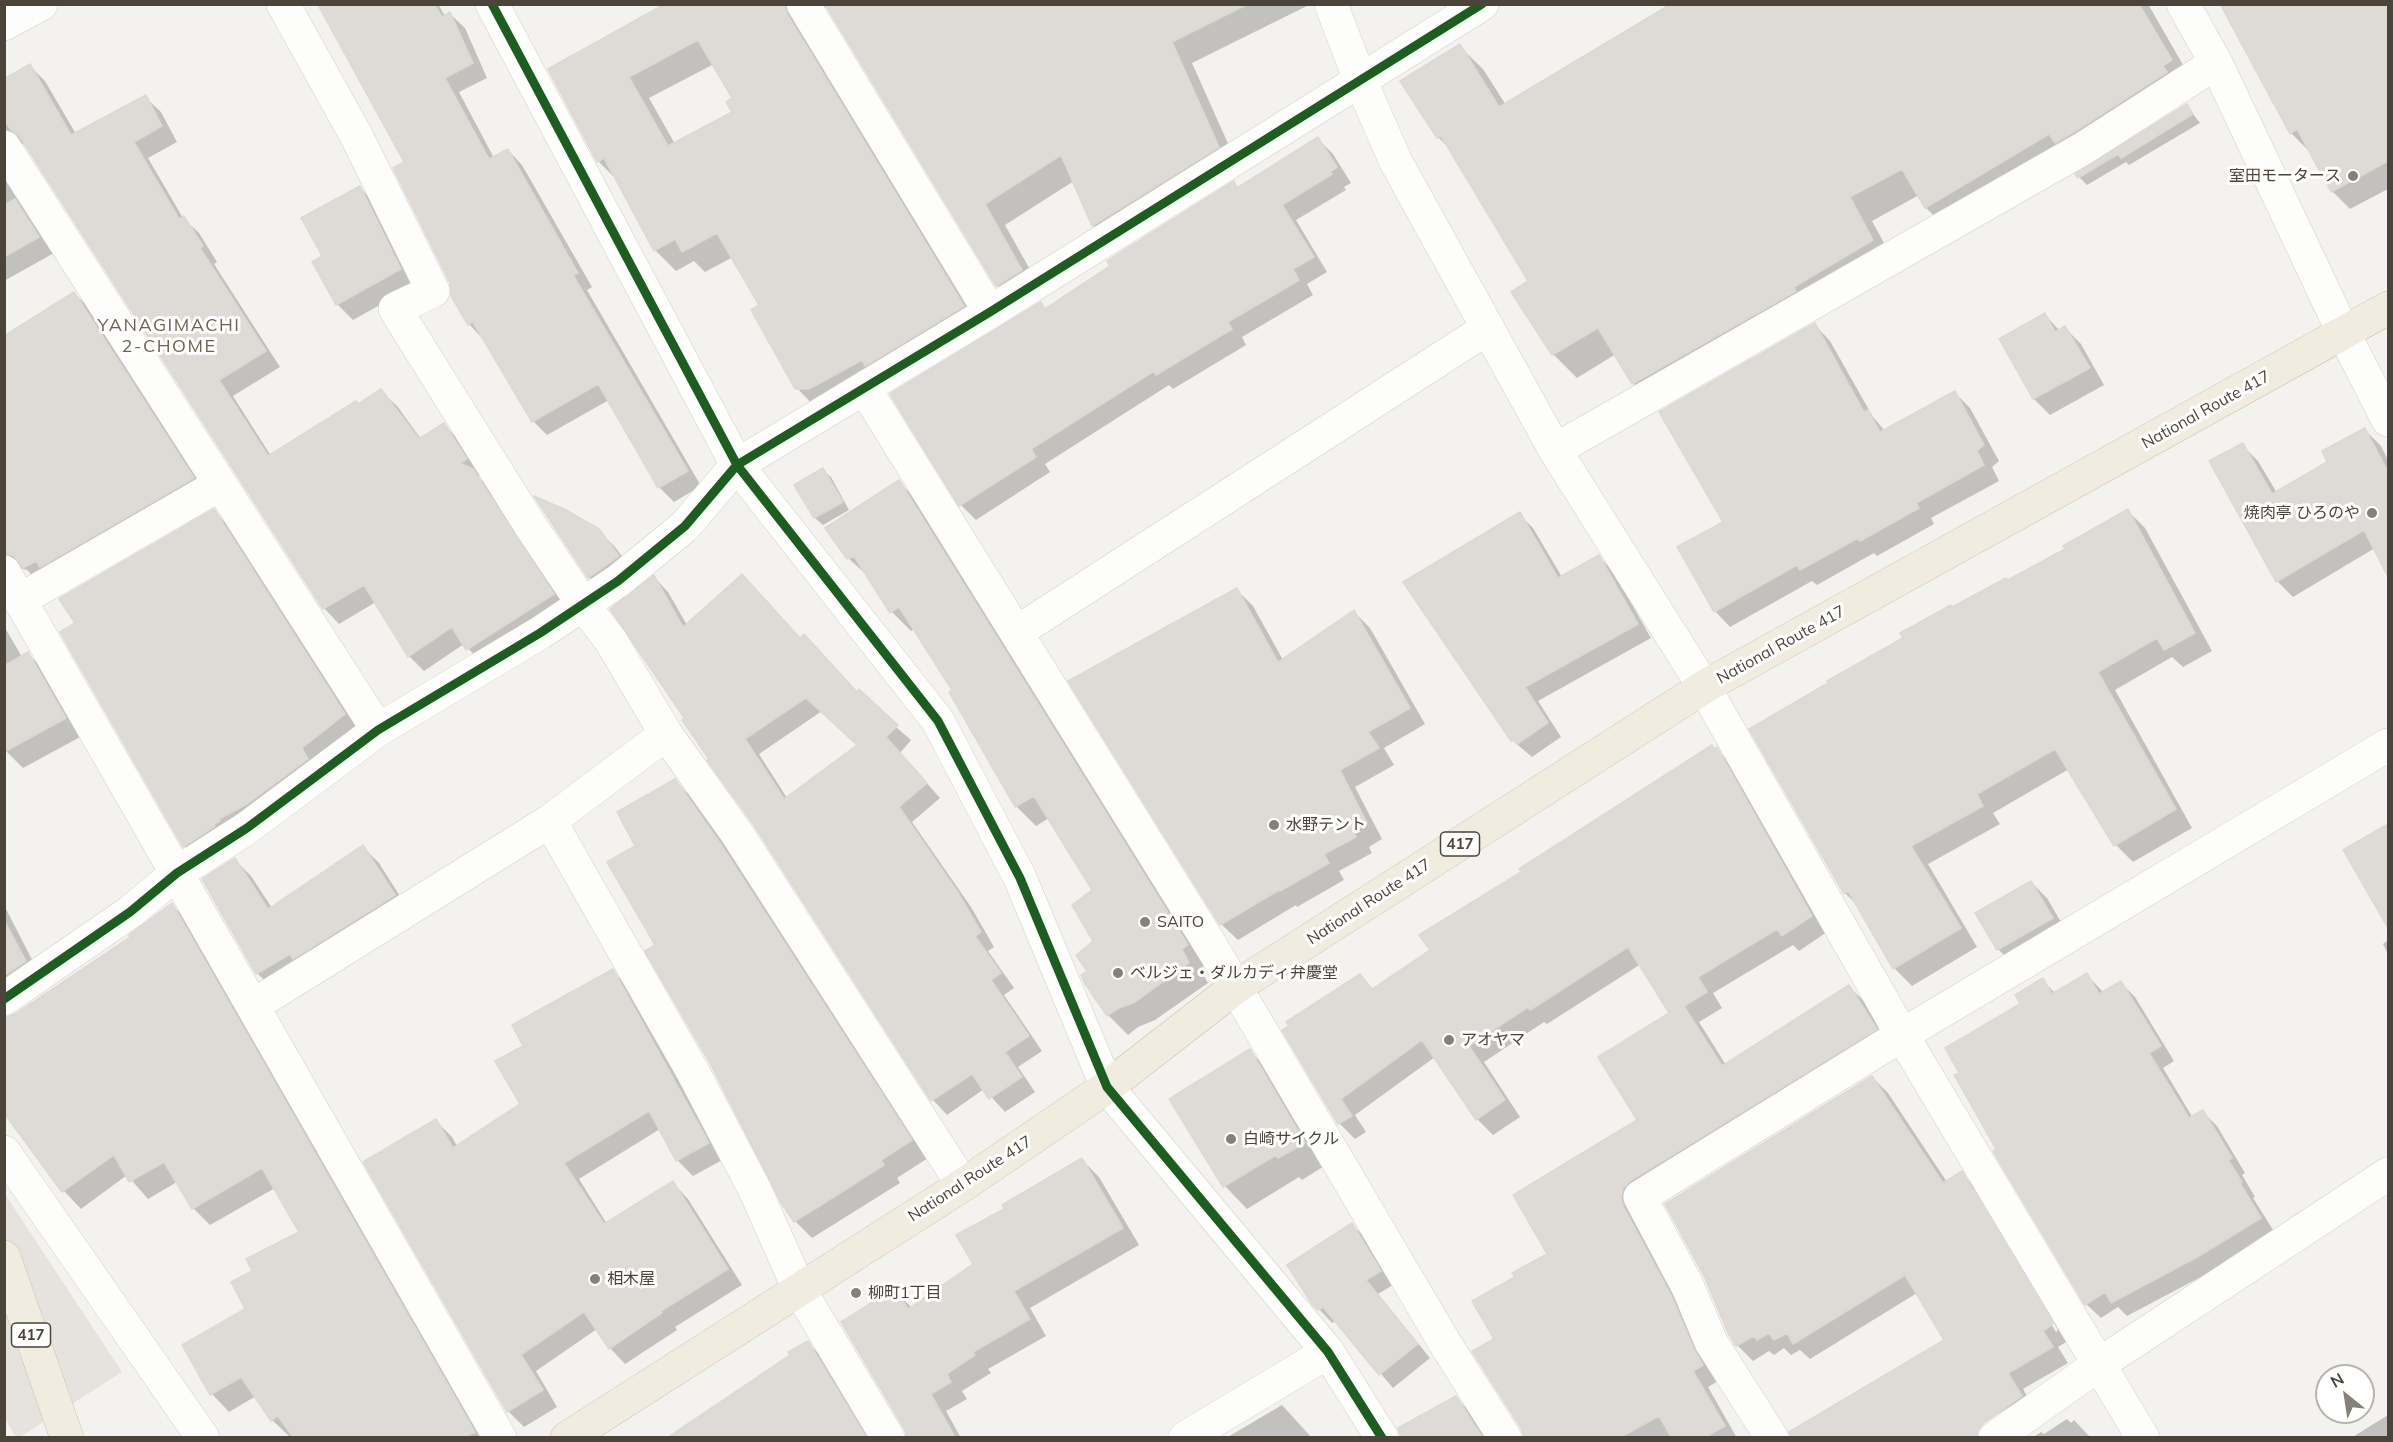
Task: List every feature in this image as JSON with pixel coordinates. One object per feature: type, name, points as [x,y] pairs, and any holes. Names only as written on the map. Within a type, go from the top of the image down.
[{"type":"highway","name":"National Route 417","points":[[567,1437],[963,1185],[1107,1087],[1236,987],[1704,687],[2388,308]]},
{"type":"highway","name":"417","points":[[4,1257],[62,1425]]},
{"type":"street","points":[[4,24],[41,4]]},
{"type":"street","points":[[283,4],[357,137],[433,291],[395,309],[530,525],[583,604],[611,640],[666,734],[736,832],[963,1185]]},
{"type":"street","points":[[492,4],[737,465],[938,721],[1020,878],[1107,1087],[1328,1352],[1382,1437]]},
{"type":"street","points":[[803,4],[990,312]]},
{"type":"street","points":[[1331,4],[1360,80],[1396,162],[1555,450],[1704,687],[1902,1035],[2143,1437]]},
{"type":"street","points":[[4,999],[130,912],[177,873],[247,828],[378,730],[540,633],[618,581],[685,526],[737,465],[990,312],[1482,4]]},
{"type":"street","points":[[2183,4],[2216,63],[2344,334],[2388,420]]},
{"type":"street","points":[[1555,450],[2084,148],[2216,63]]},
{"type":"street","points":[[4,147],[378,730]]},
{"type":"street","points":[[1017,632],[1488,328]]},
{"type":"street","points":[[865,389],[1236,987],[1446,1346],[1505,1437]]},
{"type":"street","points":[[219,485],[12,586],[500,1437]]},
{"type":"street","points":[[254,1005],[550,821],[666,734]]},
{"type":"street","points":[[1772,1437],[1712,1342],[1688,1287],[1640,1197],[1902,1035],[2388,745]]},
{"type":"street","points":[[550,821],[693,1072],[755,1190],[799,1289],[888,1437]]},
{"type":"street","points":[[4,1152],[204,1437]]},
{"type":"street","points":[[1995,1437],[2098,1365],[2388,1174]]},
{"type":"street","points":[[1185,1437],[1328,1352]]},
{"type":"shaded area","points":[[5,1194],[122,1372],[20,1437],[16,1437],[5,1419]]},
{"type":"building","points":[[434,4],[442,17],[450,12],[473,63],[445,78],[489,159],[508,149],[578,273],[573,275],[688,471],[658,488],[598,384],[532,422],[473,322],[468,325],[451,296],[450,283],[393,168],[404,162],[318,5]]},
{"type":"building","points":[[665,4],[784,4],[787,14],[964,306],[865,366],[862,360],[809,389],[795,389],[751,310],[759,305],[717,233],[682,252],[675,239],[654,251],[604,158],[597,162],[548,69]],"holes":[[[698,40],[732,98],[726,102],[732,112],[668,146],[629,77]]]},
{"type":"building","points":[[825,4],[1248,4],[1172,42],[1219,147],[1092,226],[1061,155],[985,204],[1022,270],[996,286]]},
{"type":"building","points":[[1671,4],[2139,4],[2172,60],[2163,66],[2167,72],[2074,132],[2055,143],[2049,134],[1925,208],[1902,169],[1850,197],[1873,240],[1794,287],[1796,291],[1632,384],[1598,328],[1552,355],[1511,292],[1528,281],[1441,136],[1437,138],[1400,81],[1460,44],[1499,107]]},
{"type":"building","points":[[2220,4],[2388,4],[2388,161],[2331,192],[2297,129],[2290,134]]},
{"type":"building","points":[[30,64],[71,135],[146,95],[162,126],[134,142],[179,219],[184,216],[203,246],[200,248],[266,351],[219,380],[268,456],[356,401],[358,404],[381,389],[419,439],[444,423],[467,459],[460,463],[473,469],[554,594],[466,650],[452,627],[408,657],[364,585],[323,609],[20,137],[11,130],[4,119],[4,79]]},
{"type":"building","points":[[2187,104],[2193,114],[2121,158],[2118,154],[2078,178],[2075,174]]},
{"type":"building","points":[[1318,137],[1337,167],[1330,172],[1332,174],[1282,205],[1314,257],[1293,269],[1299,280],[1228,322],[1232,329],[1156,375],[1154,371],[1031,449],[1036,457],[959,506],[890,394],[1041,302],[1045,309],[1110,266],[1107,261],[1234,181],[1237,188]]},
{"type":"building","points":[[360,186],[401,269],[336,305],[312,262],[322,256],[301,218]]},
{"type":"building","points":[[15,199],[39,237],[4,257],[4,205]]},
{"type":"building","points":[[74,292],[194,478],[40,567],[36,561],[23,568],[14,556],[4,553],[4,336]]},
{"type":"building","points":[[2045,313],[2055,332],[2065,326],[2090,368],[2033,399],[1999,339]]},
{"type":"building","points":[[1815,323],[1864,412],[1868,410],[1880,432],[1955,391],[1984,445],[1977,451],[1984,465],[1916,503],[1919,508],[1860,541],[1858,538],[1800,570],[1797,565],[1714,612],[1677,547],[1723,522],[1659,412]]},
{"type":"building","points":[[2365,428],[2388,472],[2388,577],[2364,530],[2276,582],[2209,461],[2243,443],[2272,494],[2327,462],[2322,451]]},
{"type":"building","points":[[823,468],[843,502],[814,518],[794,485]]},
{"type":"building","points":[[899,480],[1188,945],[1182,949],[1189,963],[1135,1002],[1107,1016],[1085,984],[1081,975],[1087,971],[1076,955],[1093,941],[1072,905],[1092,890],[1034,796],[1015,807],[949,692],[952,690],[899,607],[890,613],[854,556],[847,559],[825,528]]},
{"type":"building","points":[[534,496],[566,510],[599,529],[619,556],[588,578]]},
{"type":"building","points":[[214,509],[345,714],[302,748],[308,759],[247,804],[219,819],[220,821],[214,824],[215,826],[183,847],[60,632],[75,623],[59,599]]},
{"type":"building","points":[[2128,509],[2195,633],[2164,650],[2157,638],[2098,672],[2176,809],[2114,846],[2055,749],[1977,794],[1983,806],[1911,846],[1961,928],[1893,969],[1848,891],[1844,894],[1749,729],[1903,638],[1900,633],[1951,605],[1952,607],[2006,578],[2008,580],[2065,549],[2063,546]]},
{"type":"building","points":[[1520,512],[1558,578],[1599,555],[1638,624],[1525,687],[1548,723],[1517,744],[1511,741],[1403,582]]},
{"type":"building","points":[[742,574],[800,638],[804,634],[857,692],[859,689],[898,725],[886,737],[927,783],[899,807],[957,891],[981,932],[975,936],[1001,973],[991,980],[1029,1036],[1005,1052],[1022,1077],[989,1099],[972,1074],[931,1101],[752,822],[707,760],[709,759],[682,720],[685,719],[610,609],[654,575],[683,627]],"holes":[[[806,698],[857,745],[784,799],[745,739]]]},
{"type":"building","points":[[1237,588],[1278,662],[1354,610],[1410,708],[1368,732],[1379,748],[1340,770],[1367,823],[1354,830],[1356,837],[1324,854],[1329,863],[1220,925],[1068,681]]},
{"type":"building","points":[[28,652],[66,718],[4,752],[4,666]]},
{"type":"building","points":[[1712,745],[1714,749],[1717,747],[1812,916],[1782,936],[1777,929],[1698,977],[1707,992],[1684,1006],[1722,1066],[1849,985],[1877,1029],[1630,1181],[1623,1188],[1621,1197],[1623,1206],[1671,1295],[1703,1365],[1693,1371],[1725,1426],[1705,1437],[1671,1437],[1659,1416],[1621,1437],[1524,1437],[1521,1428],[1472,1351],[1494,1339],[1472,1301],[1515,1277],[1512,1273],[1547,1254],[1513,1195],[1637,1120],[1598,1057],[1669,1013],[1628,947],[1530,1010],[1528,1007],[1469,1046],[1505,1100],[1476,1120],[1422,1040],[1341,1099],[1352,1116],[1338,1124],[1282,1030],[1289,1026],[1286,1022],[1360,974],[1372,989],[1430,950],[1419,935],[1521,872],[1519,869]]},
{"type":"building","points":[[675,779],[720,843],[912,1140],[881,1160],[884,1165],[794,1222],[780,1201],[710,1063],[645,951],[655,945],[607,862],[635,846],[617,812]]},
{"type":"building","points":[[2388,824],[2388,928],[2343,850]]},
{"type":"building","points":[[363,845],[395,895],[293,959],[290,954],[256,974],[202,879],[235,858],[268,909]]},
{"type":"building","points":[[2031,881],[2053,918],[1997,950],[1975,913]]},
{"type":"building","points":[[172,903],[475,1432],[464,1437],[293,1437],[278,1416],[271,1421],[241,1377],[210,1395],[182,1345],[245,1309],[231,1282],[252,1271],[246,1259],[299,1232],[262,1168],[192,1209],[164,1162],[129,1182],[114,1155],[62,1192],[4,1113],[4,1018],[15,1014],[130,937],[129,935]]},
{"type":"building","points":[[4,920],[26,961],[4,976]]},
{"type":"building","points":[[613,969],[709,1143],[676,1161],[649,1111],[564,1163],[604,1224],[673,1181],[728,1269],[661,1311],[662,1313],[609,1349],[584,1312],[521,1355],[543,1390],[507,1412],[363,1162],[436,1119],[453,1148],[520,1104],[495,1061],[523,1046],[512,1025]]},
{"type":"building","points":[[2087,973],[2099,994],[2121,981],[2161,1046],[2149,1053],[2189,1118],[2203,1110],[2232,1158],[2228,1160],[2261,1218],[2199,1256],[2111,1303],[2105,1292],[2085,1305],[1993,1151],[1996,1149],[1954,1075],[1959,1073],[1945,1048],[2020,1004],[2015,995],[2043,978],[2052,994]]},
{"type":"building","name":"白崎サイクル","points":[[1250,1049],[1305,1143],[1278,1158],[1276,1155],[1223,1187],[1169,1099]]},
{"type":"building","points":[[1872,1076],[1943,1183],[1962,1171],[2053,1324],[2043,1331],[2053,1347],[2008,1373],[2022,1396],[1984,1423],[1978,1430],[1977,1437],[1791,1437],[1789,1432],[1944,1340],[1905,1275],[1793,1344],[1787,1333],[1774,1340],[1769,1333],[1757,1340],[1754,1336],[1736,1346],[1728,1333],[1705,1278],[1665,1204]]},
{"type":"building","points":[[1082,1158],[1123,1228],[1014,1291],[1030,1319],[973,1352],[975,1355],[947,1374],[951,1382],[931,1394],[955,1437],[907,1437],[904,1428],[841,1322],[895,1288],[908,1309],[973,1264],[956,1235],[1004,1209],[1002,1205]]},
{"type":"building","points":[[1352,1223],[1381,1271],[1366,1280],[1418,1344],[1379,1375],[1323,1307],[1318,1310],[1312,1304],[1287,1265]]},
{"type":"building","points":[[808,1341],[866,1437],[668,1437],[790,1355],[788,1352]]},
{"type":"building","points":[[1456,1396],[1482,1437],[1401,1437],[1398,1428]]},
{"type":"cycle path","points":[[492,4],[737,465],[938,721],[1020,878],[1107,1087],[1328,1352],[1382,1438]]},
{"type":"cycle path","points":[[4,999],[130,912],[177,873],[247,828],[378,730],[540,633],[618,581],[685,526],[737,465],[990,312],[1482,4]]},
{"type":"place","name":"室田モータース","points":[[2353,176]]},
{"type":"place","name":"焼肉亭 ひろのや","points":[[2372,513]]},
{"type":"place","name":"水野テント","points":[[1274,825]]},
{"type":"place","name":"SAITO","points":[[1145,922]]},
{"type":"place","name":"ベルジェ・ダルカディ弁慶堂","points":[[1118,973]]},
{"type":"place","name":"アオヤマ","points":[[1449,1040]]},
{"type":"place","name":"白崎サイクル","points":[[1231,1139]]},
{"type":"place","name":"相木屋","points":[[595,1279]]},
{"type":"place","name":"柳町1丁目","points":[[856,1293]]},
{"type":"district","name":"YANAGIMACHI 2-CHOME","points":[[169,336]]}]
